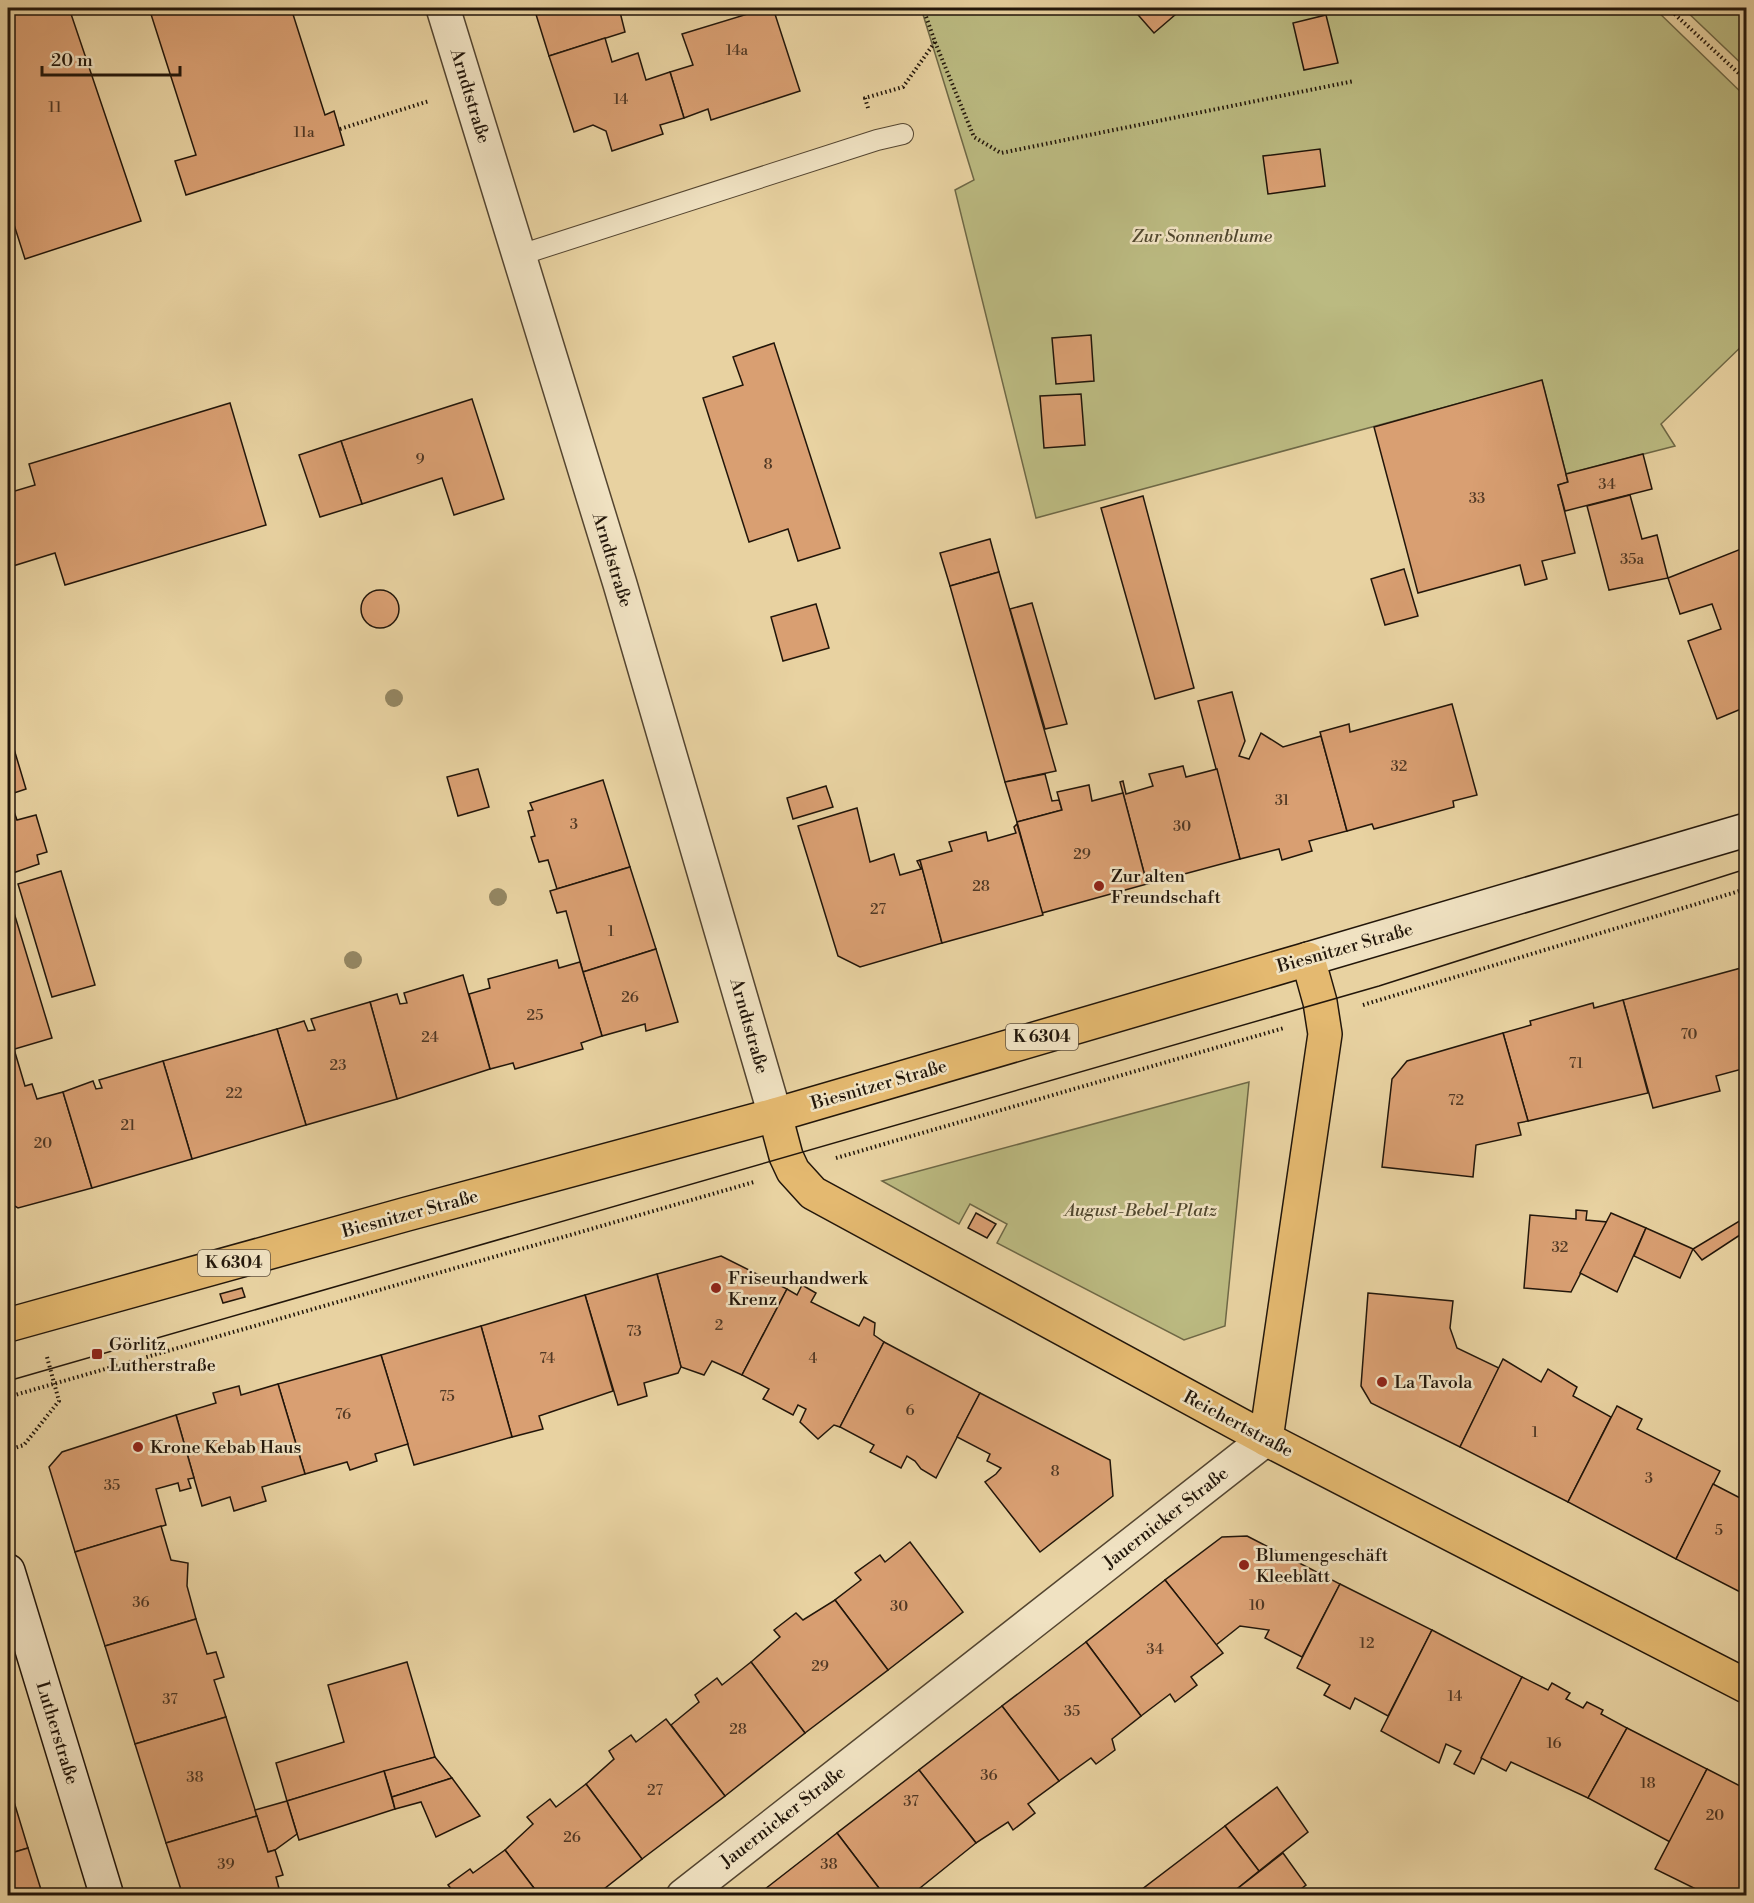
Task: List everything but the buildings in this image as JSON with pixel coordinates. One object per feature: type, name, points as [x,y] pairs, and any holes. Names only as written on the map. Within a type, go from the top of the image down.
[{"type":"main road","name":"Biesnitzer Straße","points":[[8,1325],[775,1115],[1308,959]]},
{"type":"main road","points":[[1266,1439],[1325,1034],[1323,1017],[1308,959]]},
{"type":"main road","name":"Reichertstraße","points":[[775,1115],[786,1156],[794,1171],[813,1193],[1266,1439],[1746,1686]]},
{"type":"street","name":"Arndtstraße","points":[[443,8],[620,584],[775,1115]]},
{"type":"street","name":"Biesnitzer Straße","points":[[1308,959],[1746,830]]},
{"type":"street","name":"Jauernicker Straße","points":[[683,1896],[1266,1439]]},
{"type":"street","name":"Lutherstraße","points":[[8,1571],[107,1896]]},
{"type":"lane","points":[[520,255],[877,140],[903,134]]},
{"type":"path","points":[[923,8],[974,137],[1001,153],[1354,81]]},
{"type":"path","points":[[1668,8],[1746,80]]},
{"type":"path","points":[[877,140],[865,98],[903,87],[935,42]]},
{"type":"path","points":[[339,129],[467,90]]},
{"type":"path","points":[[8,1396],[1323,1017],[1746,889]]},
{"type":"path","points":[[8,1450],[24,1445],[59,1401],[47,1357],[56,1354]]},
{"type":"green space","name":"Zur Sonnenblume","points":[[921,8],[1654,8],[1746,97],[1746,342],[1661,424],[1675,446],[1566,474],[1542,381],[1036,518],[955,190],[974,180]]},
{"type":"green space","points":[[1683,8],[1746,8],[1746,68]]},
{"type":"green space","name":"August-Bebel-Platz","points":[[1249,1082],[1225,1326],[1184,1340],[997,1243],[1007,1224],[970,1204],[959,1224],[882,1181]]},
{"type":"water","points":[[1746,390],[1746,439],[1741,402]]},
{"type":"tram line","points":[[8,1381],[1379,986],[1746,869]]},
{"type":"place","name":"Zur alten Freundschaft","points":[[1099,886]]},
{"type":"place","name":"Friseurhandwerk Krenz","points":[[716,1288]]},
{"type":"place","name":"Görlitz Lutherstraße","points":[[97,1354]]},
{"type":"place","name":"La Tavola","points":[[1382,1382]]},
{"type":"place","name":"Krone Kebab Haus","points":[[138,1447]]},
{"type":"place","name":"Blumengeschäft Kleeblatt","points":[[1244,1565]]}]
